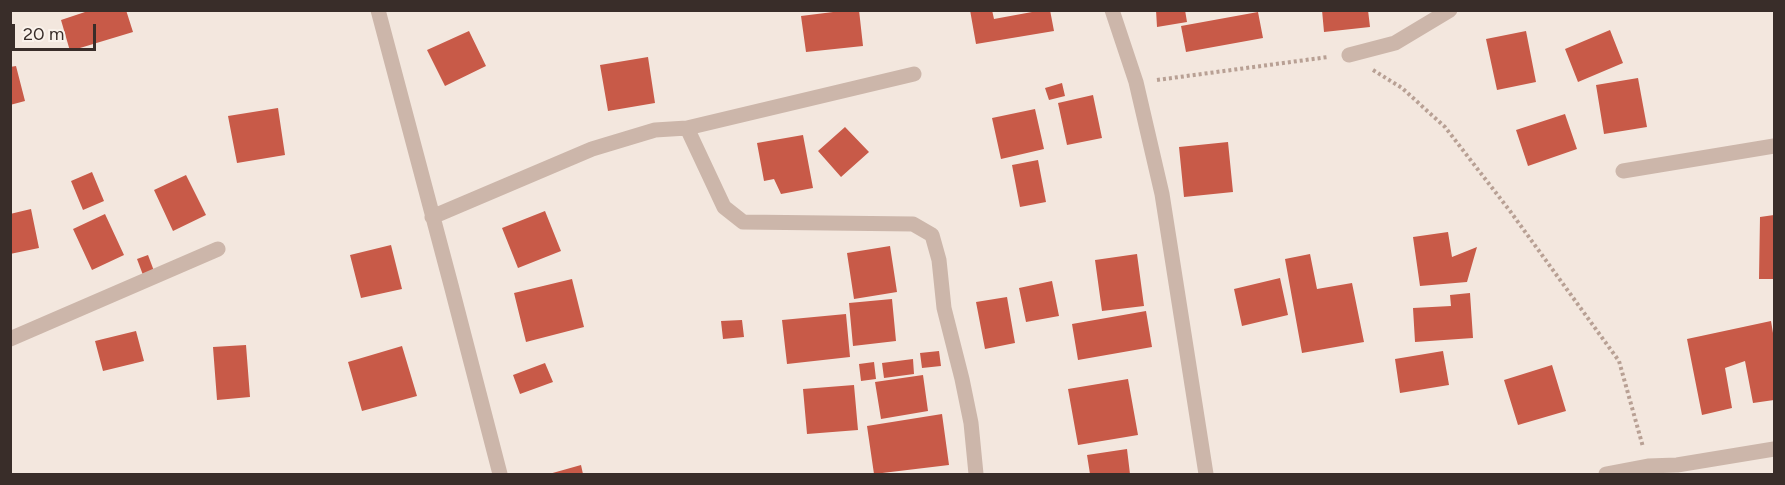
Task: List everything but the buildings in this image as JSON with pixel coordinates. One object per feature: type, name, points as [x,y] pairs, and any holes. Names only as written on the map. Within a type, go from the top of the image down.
[{"type":"street","points":[[378,10],[500,474]]},
{"type":"street","points":[[1112,10],[1136,82],[1162,194],[1206,474]]},
{"type":"street","points":[[1349,55],[1395,43],[1450,10]]},
{"type":"street","points":[[432,217],[592,149],[655,130],[687,128],[914,74]]},
{"type":"street","points":[[687,128],[724,207],[743,222],[913,224],[932,235],[939,260],[944,308],[971,423],[976,474]]},
{"type":"street","points":[[1623,171],[1774,146]]},
{"type":"street","points":[[10,339],[218,249]]},
{"type":"street","points":[[1606,474],[1648,466],[1678,470],[1774,449]]},
{"type":"path","points":[[1136,82],[1349,55],[1402,88],[1445,127],[1510,211],[1619,361],[1648,466]]}]
